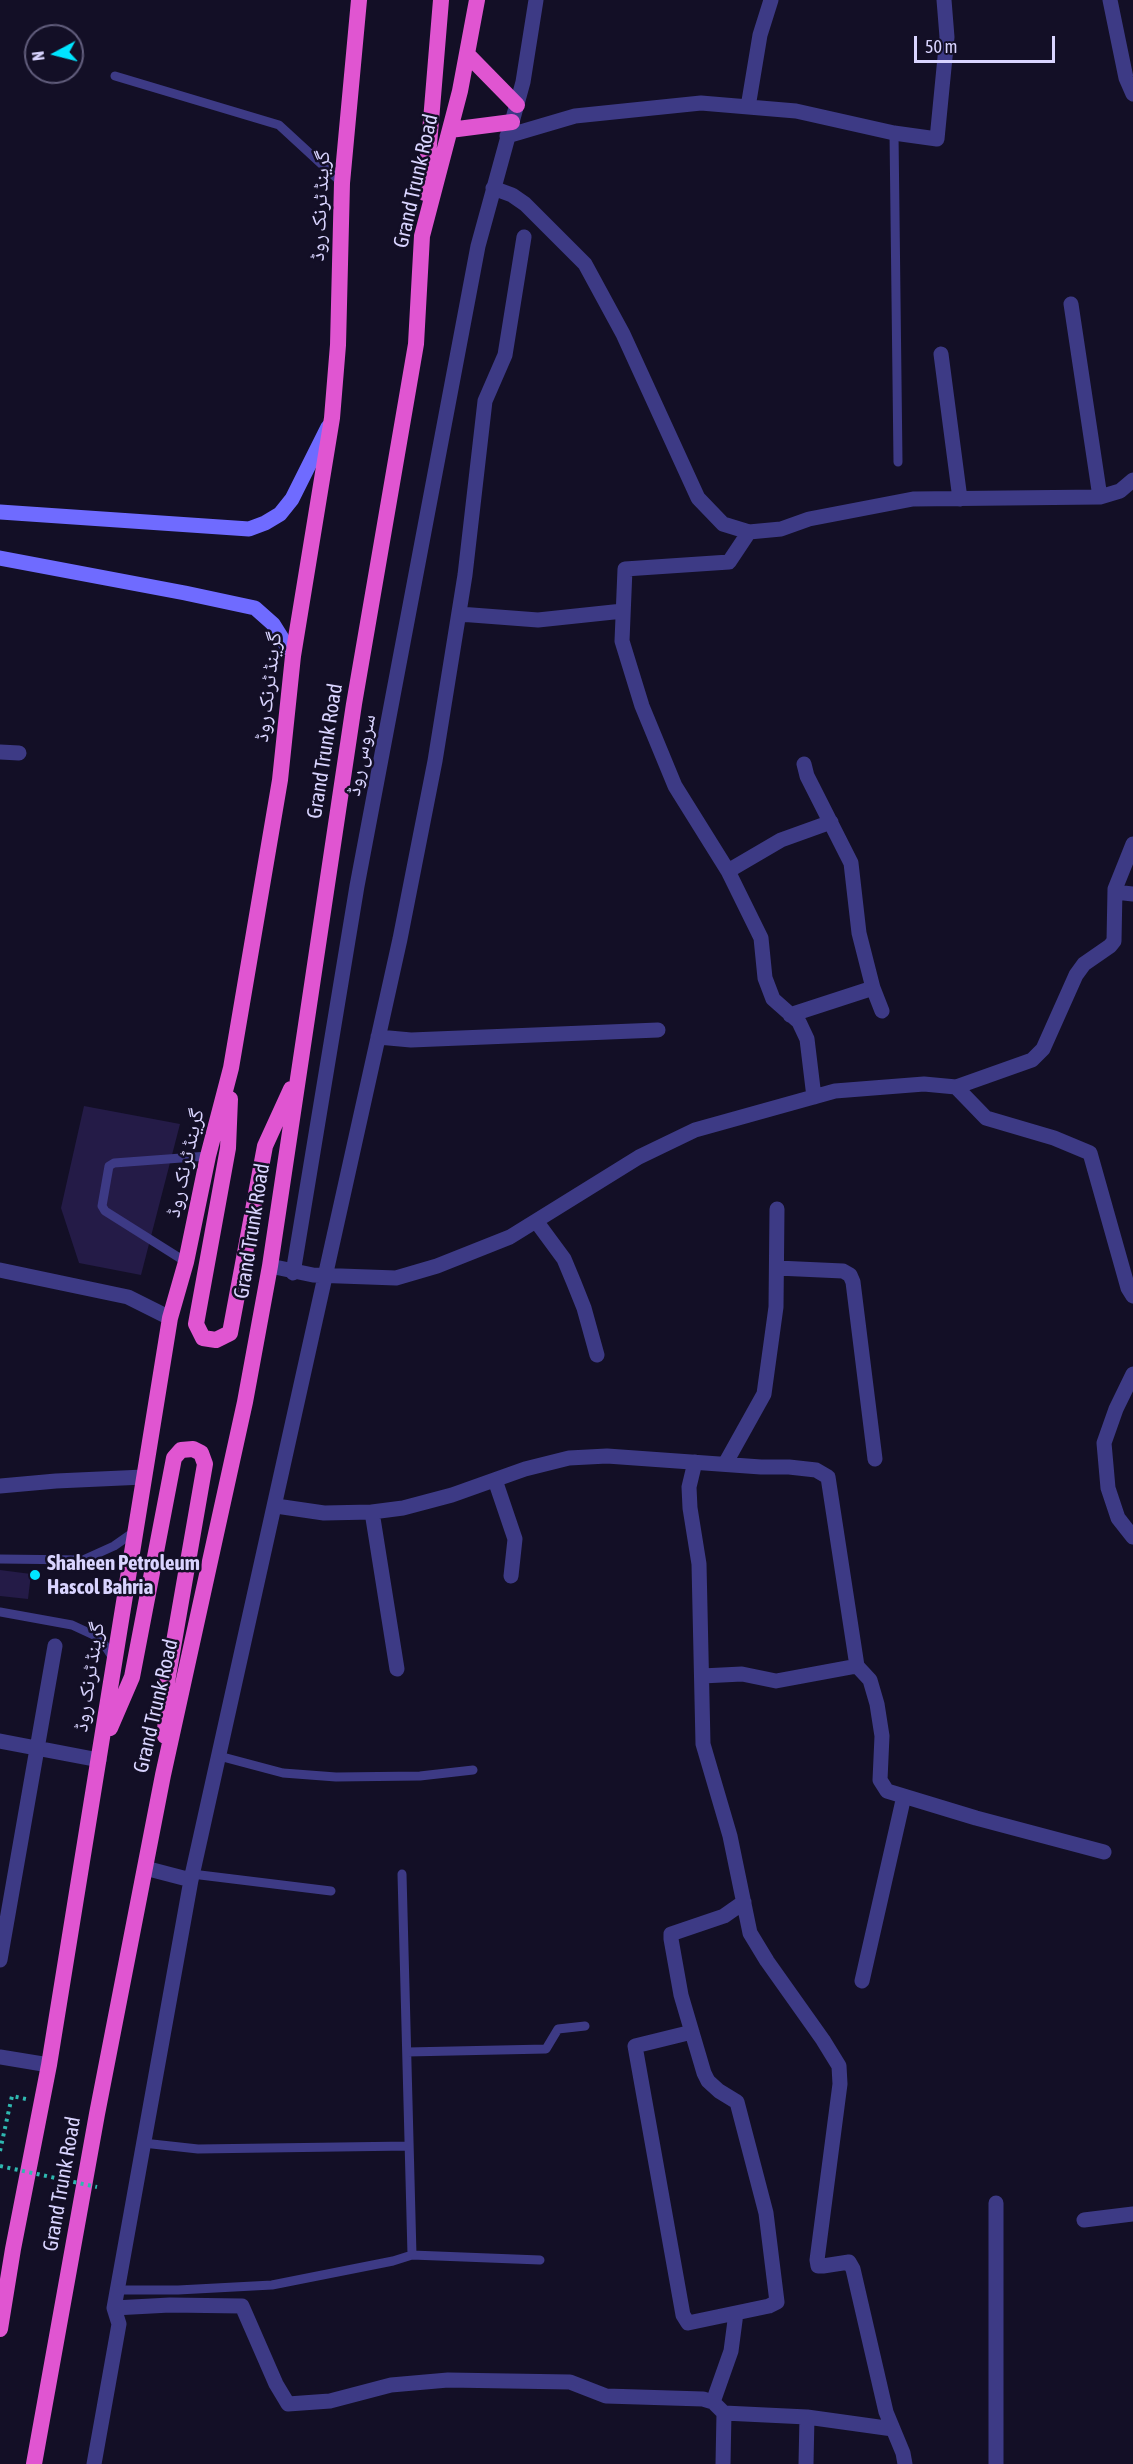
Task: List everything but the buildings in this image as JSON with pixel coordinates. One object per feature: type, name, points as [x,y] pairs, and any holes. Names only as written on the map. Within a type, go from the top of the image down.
[{"type":"highway","name":"گرینڈ ٹرنک روڈ","points":[[0,2329],[7,2254],[49,2065],[170,1318],[186,1262],[208,1156],[231,1068],[280,780],[293,656],[332,418],[338,345],[342,183],[359,0]]},
{"type":"highway","points":[[422,236],[441,0]]},
{"type":"highway","name":"Grand Trunk Road","points":[[34,2464],[97,2114],[163,1775],[243,1413],[270,1266],[354,704],[416,344],[422,236],[450,130],[477,0]]},
{"type":"highway","points":[[467,54],[517,105]]},
{"type":"highway","points":[[450,130],[509,129]]},
{"type":"highway","points":[[231,1068],[228,1148],[196,1324],[203,1338],[216,1340],[230,1333],[265,1146],[299,1072]]},
{"type":"highway","points":[[100,1754],[132,1677],[174,1458],[181,1450],[193,1449],[201,1453],[206,1464],[167,1682],[163,1775]]},
{"type":"main road","points":[[0,512],[249,529],[280,514],[292,499],[332,418]]},
{"type":"main road","points":[[0,558],[255,609],[273,624],[293,656]]},
{"type":"street","name":"سروس روڈ","points":[[293,1273],[359,874],[478,246],[517,105],[536,0]]},
{"type":"street","points":[[748,107],[758,45],[771,0]]},
{"type":"street","points":[[509,129],[575,116],[701,103],[796,111],[894,133],[937,140],[947,37],[944,0]]},
{"type":"street","points":[[1110,0],[1125,78],[1133,94]]},
{"type":"street","points":[[493,188],[512,195],[525,204],[585,264],[623,334],[698,498],[723,524],[749,532],[781,529],[809,519],[913,499],[1100,497],[1120,491],[1133,480]]},
{"type":"street","points":[[94,2464],[118,2324],[114,2308],[117,2290],[192,1877],[400,939],[459,615],[485,401],[505,355],[524,237]]},
{"type":"street","points":[[1071,304],[1100,497]]},
{"type":"street","points":[[941,354],[960,499]]},
{"type":"street","points":[[749,532],[729,562],[625,569],[622,641],[642,706],[675,786],[728,871],[761,938],[765,978],[773,999],[799,1022],[807,1039],[814,1097]]},
{"type":"street","points":[[459,615],[538,620],[623,611]]},
{"type":"street","points":[[0,752],[19,753]]},
{"type":"street","points":[[804,764],[807,776],[850,863],[860,933],[873,988],[882,1011]]},
{"type":"street","points":[[728,871],[781,840],[831,822]]},
{"type":"street","points":[[270,1266],[293,1273],[396,1278],[437,1266],[499,1241],[536,1221],[639,1156],[695,1130],[835,1091],[924,1084],[956,1087],[1032,1060],[1043,1049],[1076,975],[1084,964],[1110,946],[1114,940],[1115,892],[1125,860],[1133,844]]},
{"type":"street","points":[[1115,892],[1133,894]]},
{"type":"street","points":[[790,1015],[873,988]]},
{"type":"street","points":[[378,1037],[411,1040],[658,1030]]},
{"type":"street","points":[[956,1087],[986,1118],[1054,1138],[1090,1153],[1128,1288],[1133,1296]]},
{"type":"street","points":[[725,1464],[764,1394],[776,1307],[777,1209]]},
{"type":"street","points":[[536,1221],[564,1259],[584,1308],[597,1355]]},
{"type":"street","points":[[777,1268],[843,1271],[850,1275],[853,1282],[875,1459]]},
{"type":"street","points":[[0,1270],[128,1297],[170,1318]]},
{"type":"street","points":[[1133,1374],[1116,1409],[1104,1443],[1108,1488],[1118,1518],[1133,1537]]},
{"type":"street","points":[[276,1506],[324,1513],[372,1512],[403,1508],[452,1495],[525,1469],[569,1458],[607,1456],[816,1470],[828,1477],[857,1666],[870,1680],[877,1704],[882,1736],[880,1780],[887,1791],[976,1818],[1104,1852]]},
{"type":"street","points":[[695,1462],[689,1487],[699,1564],[703,1744],[730,1836],[750,1933],[767,1961],[824,2040],[839,2066],[840,2084],[817,2260],[818,2266],[849,2262],[853,2269],[886,2412],[903,2453],[905,2464]]},
{"type":"street","points":[[0,1486],[144,1477]]},
{"type":"street","points":[[495,1480],[515,1539],[511,1576]]},
{"type":"street","points":[[372,1512],[397,1669]]},
{"type":"street","points":[[0,1960],[56,1646]]},
{"type":"street","points":[[702,1676],[742,1674],[776,1681],[857,1666]]},
{"type":"street","points":[[0,1741],[38,1748],[100,1754]]},
{"type":"street","points":[[862,1981],[904,1796]]},
{"type":"street","points":[[145,1868],[192,1877]]},
{"type":"street","points":[[692,2032],[635,2046],[683,2314],[688,2324],[769,2306],[777,2302],[766,2213],[737,2102],[708,2081],[681,1995],[671,1934],[724,1916],[744,1902]]},
{"type":"street","points":[[0,2057],[49,2065]]},
{"type":"street","points":[[996,2202],[996,2464]]},
{"type":"street","points":[[1084,2220],[1133,2214]]},
{"type":"street","points":[[114,2308],[170,2305],[242,2306],[276,2384],[288,2403],[330,2400],[391,2385],[448,2380],[570,2382],[606,2396],[703,2399],[718,2407],[893,2428]]},
{"type":"street","points":[[723,2464],[718,2407],[731,2351],[736,2313]]},
{"type":"street","points":[[806,2464],[807,2416]]},
{"type":"lane","points":[[115,76],[279,125],[342,183]]},
{"type":"lane","points":[[894,133],[898,462]]},
{"type":"lane","points":[[186,1262],[105,1211],[102,1206],[109,1166],[114,1163],[208,1156]]},
{"type":"lane","points":[[0,1559],[83,1560],[114,1546],[136,1530]]},
{"type":"lane","points":[[0,1612],[72,1625],[100,1638],[115,1660]]},
{"type":"lane","points":[[219,1756],[283,1773],[336,1777],[420,1776],[473,1770]]},
{"type":"lane","points":[[402,1874],[412,2255]]},
{"type":"lane","points":[[192,1877],[331,1891]]},
{"type":"lane","points":[[407,2052],[546,2049],[558,2029],[585,2026]]},
{"type":"lane","points":[[143,2143],[198,2149],[409,2146]]},
{"type":"lane","points":[[117,2290],[178,2290],[272,2285],[393,2261],[412,2255],[540,2260]]},
{"type":"path","points":[[0,2151],[12,2096]]},
{"type":"path","points":[[0,2166],[97,2187]]},
{"type":"place","name":"Shaheen Petroleum Hascol Bahria","points":[[35,1575]]}]
